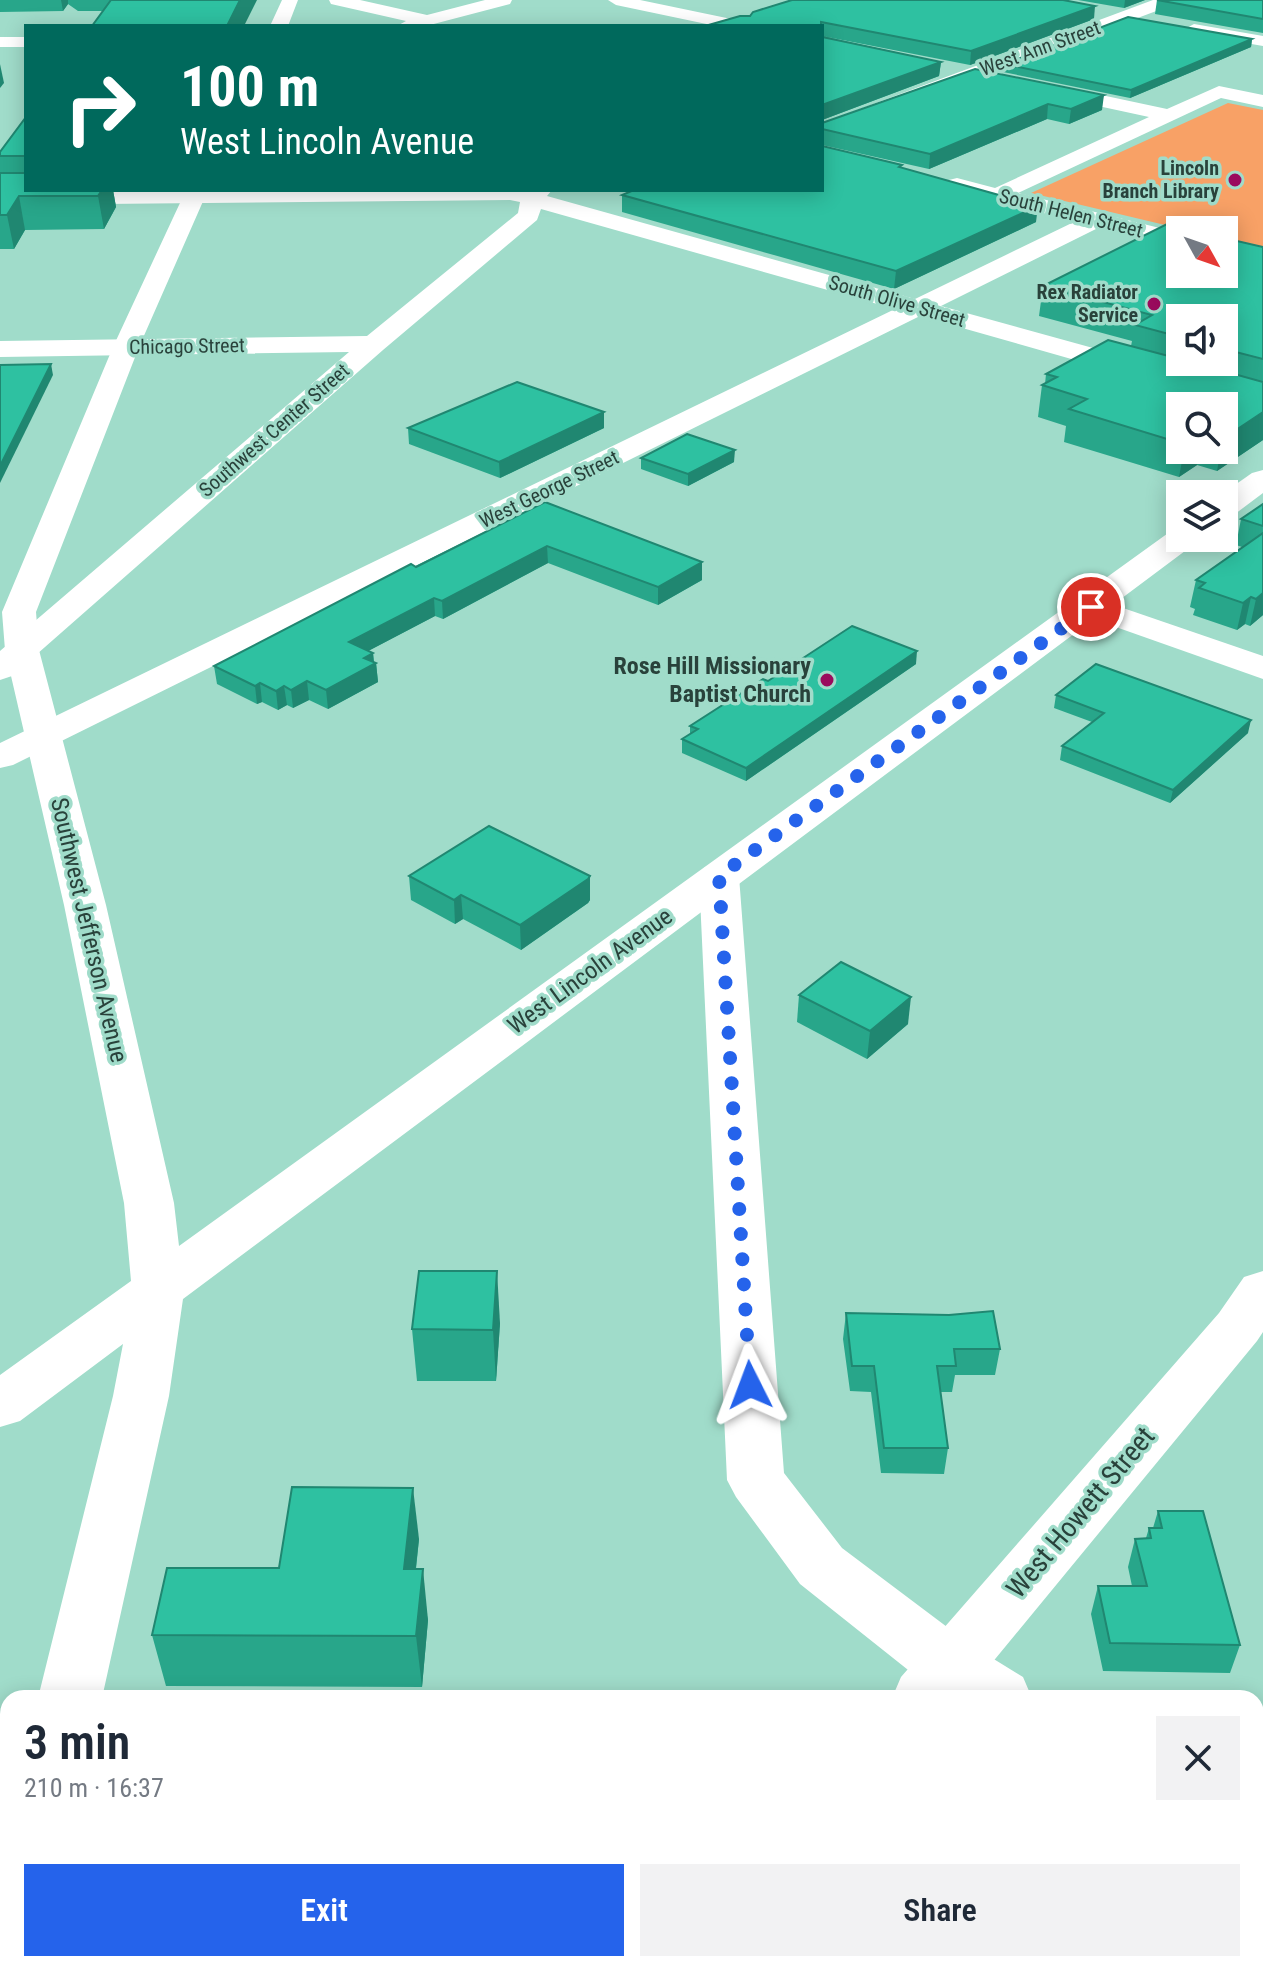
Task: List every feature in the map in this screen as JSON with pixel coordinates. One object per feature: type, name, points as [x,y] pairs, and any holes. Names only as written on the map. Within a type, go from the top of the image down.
[{"type":"street","points":[[280,24],[290,0]]},
{"type":"street","points":[[337,0],[426,20]]},
{"type":"street","points":[[413,24],[504,0]]},
{"type":"street","points":[[616,0],[731,24]]},
{"type":"street","name":"West Ann Street","points":[[824,129],[1169,0]]},
{"type":"street","points":[[1087,10],[1263,41]]},
{"type":"street","points":[[0,42],[24,42]]},
{"type":"street","points":[[931,65],[1168,115]]},
{"type":"street","points":[[997,195],[1219,92],[1263,101]]},
{"type":"street","name":"South Helen Street","points":[[938,181],[1166,236]]},
{"type":"street","points":[[10,636],[126,347],[196,193]]},
{"type":"street","name":"South Olive Street","points":[[0,198],[196,193],[536,194],[579,212],[1165,376]]},
{"type":"street","name":"Southwest Center Street","points":[[10,636],[63,613],[374,344],[529,215],[536,194]]},
{"type":"street","points":[[491,245],[625,198]]},
{"type":"street","name":"West George Street","points":[[0,757],[1098,219]]},
{"type":"street","name":"Chicago Street","points":[[0,349],[374,344]]},
{"type":"street","points":[[1238,497],[1263,479]]},
{"type":"street","name":"West Lincoln Avenue","points":[[0,1405],[1166,550]]},
{"type":"street","points":[[1091,607],[1263,668]]},
{"type":"street","name":"Southwest Jefferson Avenue","points":[[10,636],[45,736],[149,1203],[158,1292],[141,1396],[72,1690]]},
{"type":"street","points":[[719,876],[756,1480],[821,1566],[937,1682],[968,1690]]},
{"type":"street","name":"West Howett Street","points":[[937,1682],[1255,1321]]},
{"type":"shaded area","points":[[1228,103],[1263,110],[1263,248],[1238,242],[1238,216],[1166,216],[1166,225],[1031,193]]},
{"type":"building","points":[[111,0],[240,0],[228,24],[93,24]]},
{"type":"building","points":[[792,0],[1063,0],[1095,6],[971,51],[821,22],[712,24],[750,16],[753,12]]},
{"type":"building","points":[[1157,0],[1263,0],[1263,19]]},
{"type":"building","points":[[1128,17],[1252,39],[1131,90],[1004,64]]},
{"type":"building","points":[[824,37],[941,62],[824,104]]},
{"type":"building","points":[[975,69],[1104,95],[1071,109],[1048,104],[930,154],[824,129],[824,122]]},
{"type":"building","points":[[24,120],[24,156],[0,156]]},
{"type":"building","points":[[824,146],[902,165],[899,167],[1038,206],[896,271],[622,195],[629,192],[824,192]]},
{"type":"building","points":[[0,173],[24,173],[24,192],[101,192],[98,196],[19,196],[7,215],[0,215]]},
{"type":"building","points":[[1166,224],[1166,288],[1238,288],[1238,241],[1263,247],[1263,359],[1238,353],[1238,304],[1166,304],[1166,333],[1135,325],[1152,315],[1043,286]]},
{"type":"building","points":[[1108,340],[1166,355],[1166,376],[1238,375],[1263,382],[1263,412],[1238,429],[1238,392],[1166,392],[1166,439],[1069,409],[1087,399],[1042,385],[1057,377],[1046,374]]},
{"type":"building","points":[[51,364],[0,466],[0,365]]},
{"type":"building","points":[[517,382],[604,412],[499,462],[408,428]]},
{"type":"building","points":[[687,434],[735,450],[688,474],[641,458]]},
{"type":"building","points":[[545,502],[702,562],[658,587],[547,546],[442,601],[434,598],[349,642],[373,653],[364,658],[376,663],[326,690],[307,681],[291,690],[284,686],[276,691],[260,683],[255,686],[214,666],[411,564],[416,567]]},
{"type":"building","points":[[1263,504],[1263,526],[1241,519]]},
{"type":"building","points":[[1263,533],[1263,593],[1243,603],[1199,588],[1205,583],[1196,580]]},
{"type":"building","points":[[852,626],[917,651],[746,768],[682,739],[698,729],[690,726],[763,679],[768,681]]},
{"type":"building","points":[[1096,664],[1251,720],[1173,790],[1062,746],[1104,713],[1056,695]]},
{"type":"building","points":[[489,826],[590,876],[520,925],[461,895],[454,900],[409,876]]},
{"type":"building","points":[[841,962],[911,997],[870,1031],[799,995]]},
{"type":"building","points":[[419,1271],[497,1271],[493,1330],[412,1329]]},
{"type":"building","points":[[993,1311],[1000,1349],[954,1349],[956,1366],[937,1366],[948,1448],[884,1448],[874,1366],[852,1366],[846,1313],[949,1315]]},
{"type":"building","points":[[292,1487],[413,1488],[404,1569],[423,1569],[416,1636],[152,1635],[167,1568],[279,1568]]},
{"type":"building","points":[[1158,1511],[1203,1511],[1240,1645],[1110,1643],[1098,1586],[1147,1586],[1135,1539],[1151,1538],[1149,1528],[1162,1528]]},
{"type":"place","name":"Lincoln Branch Library","points":[[1235,180]]},
{"type":"place","name":"Rex Radiator Service","points":[[1154,304]]},
{"type":"place","name":"Rose Hill Missionary Baptist Church","points":[[827,680]]},
{"type":"route","points":[[750,1385],[719,876],[1091,607]]}]
